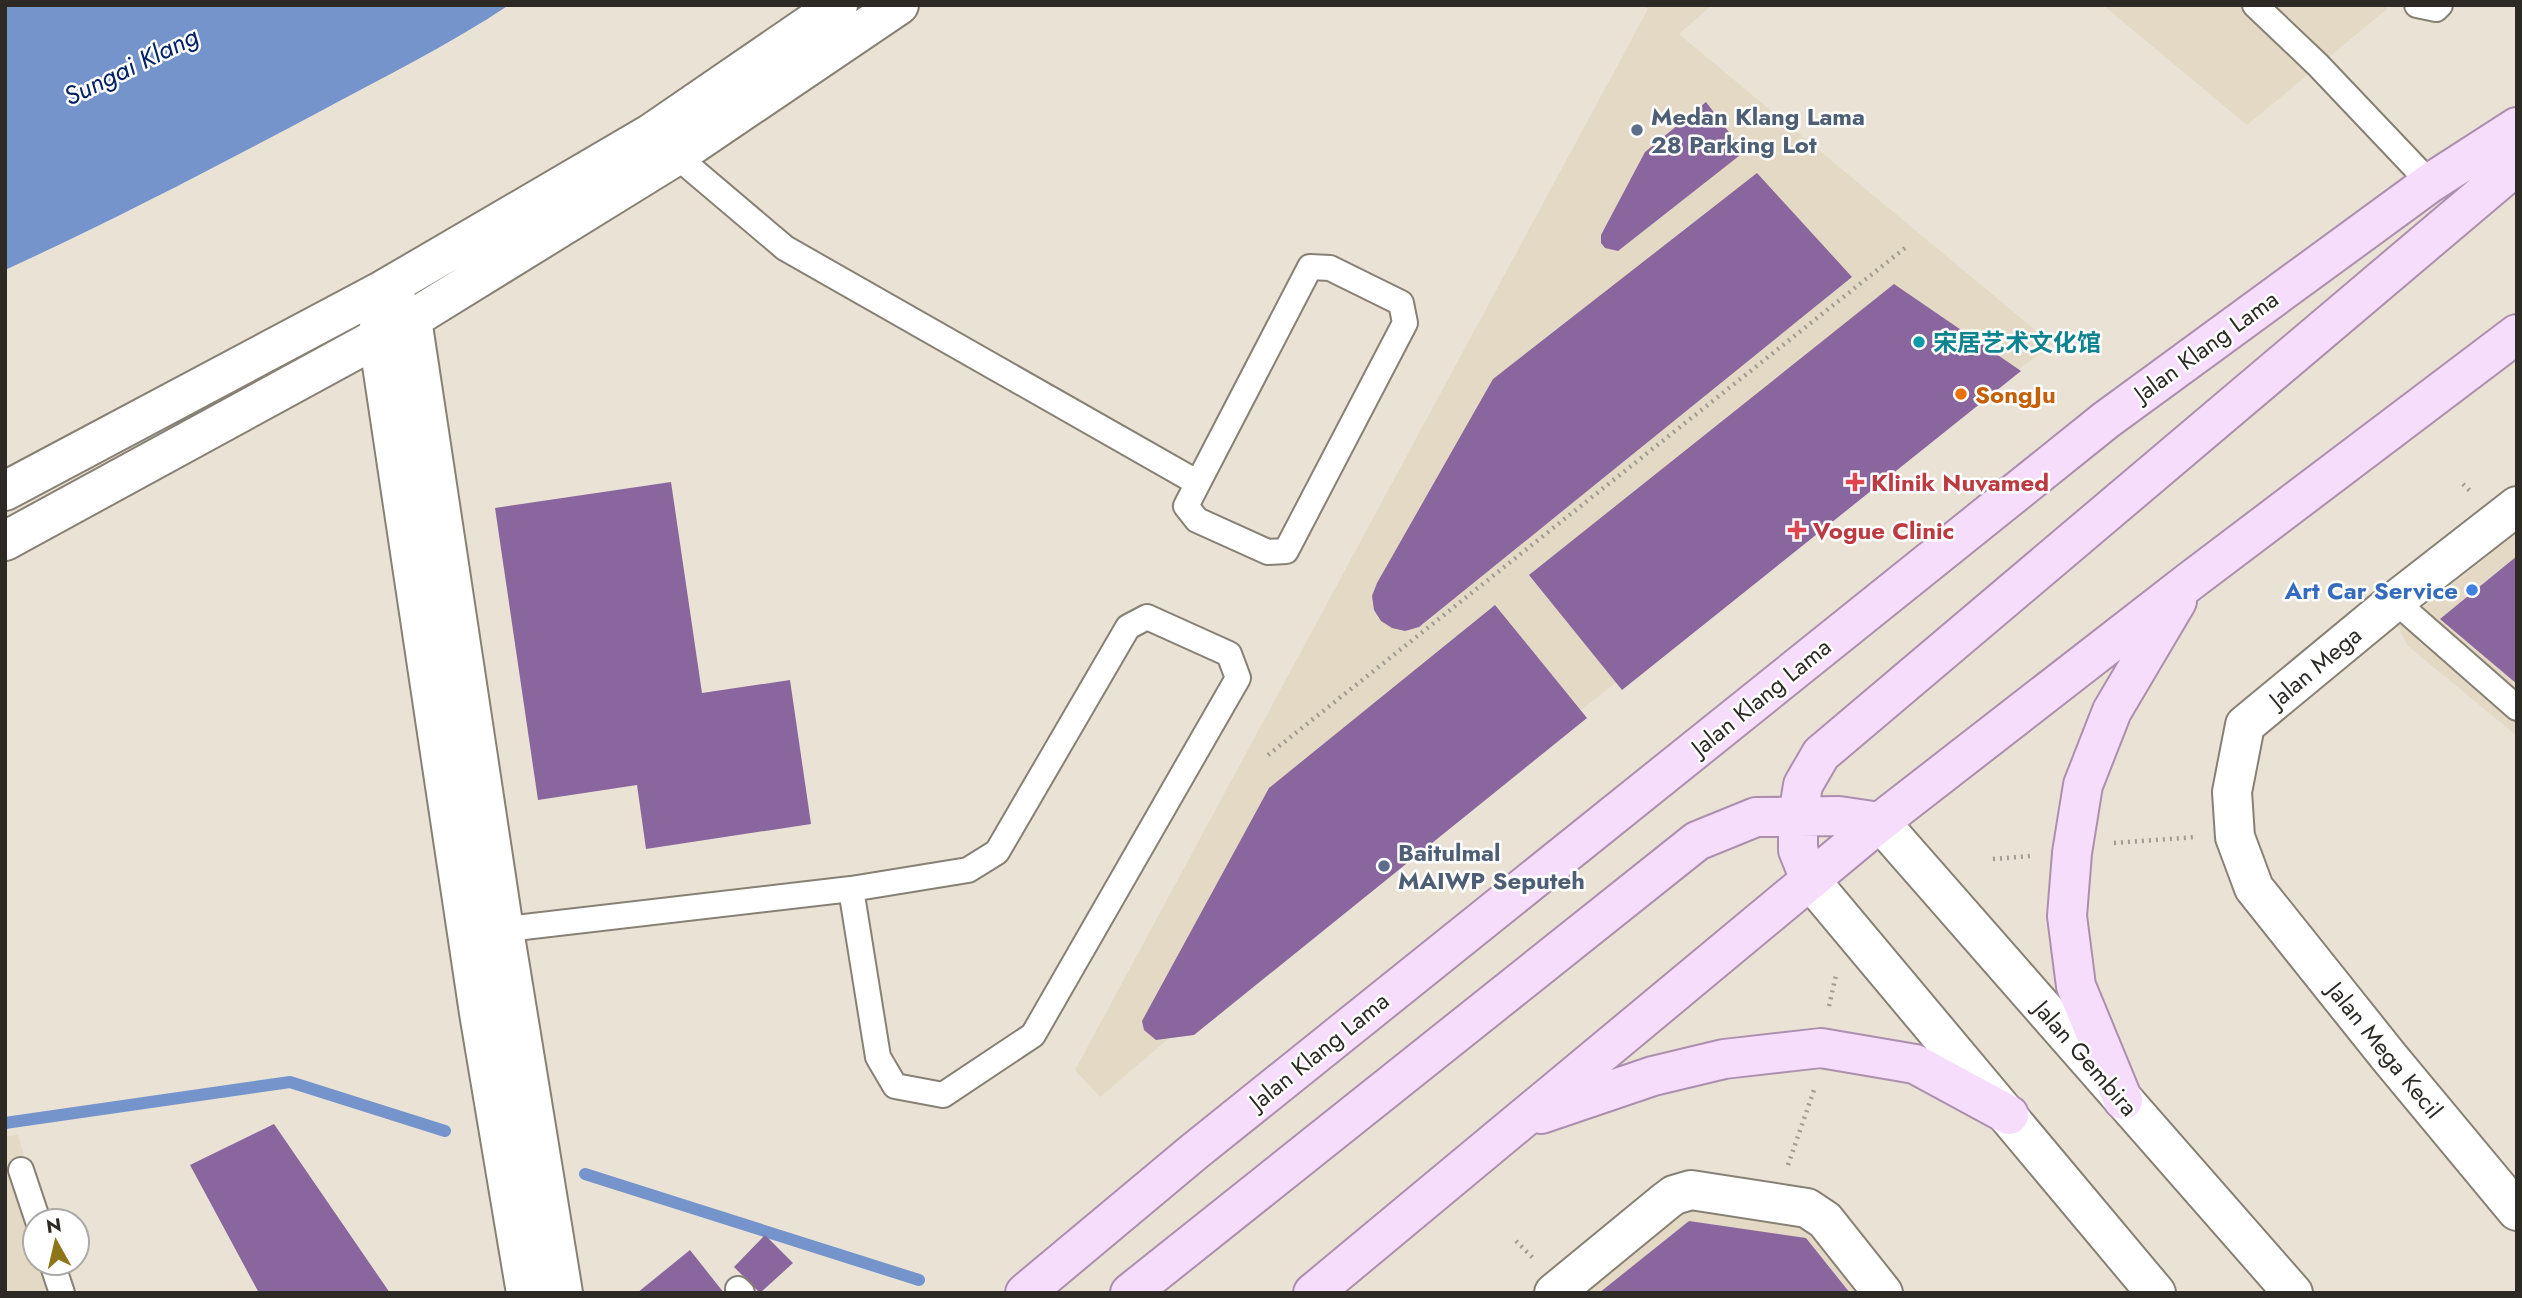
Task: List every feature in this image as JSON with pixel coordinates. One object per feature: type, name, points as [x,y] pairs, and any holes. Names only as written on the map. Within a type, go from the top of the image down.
[{"type":"main road","name":"Jalan Klang Lama","points":[[1025,1293],[1195,1151],[2106,420],[2430,183],[2517,127]]},
{"type":"main road","points":[[1810,880],[1798,850],[1798,816],[1803,785],[1821,754],[2509,172],[2517,162]]},
{"type":"main road","points":[[1312,1293],[1880,822],[2189,582],[2517,334]]},
{"type":"main road","points":[[2123,1100],[2076,986],[2067,916],[2072,853],[2082,785],[2112,711],[2189,582]]},
{"type":"main road","points":[[1130,1293],[1696,841],[1756,817],[1839,816],[1880,822]]},
{"type":"main road","points":[[1518,1122],[1653,1076],[1724,1059],[1821,1048],[1915,1064],[2008,1115]]},
{"type":"street","points":[[5,541],[412,319],[663,145],[838,5]]},
{"type":"street","points":[[5,491],[663,145],[899,5]]},
{"type":"street","points":[[383,290],[412,319],[526,1293]]},
{"type":"street","points":[[383,290],[378,338],[485,932],[564,1293]]},
{"type":"street","name":"Jalan Mega","points":[[2255,888],[2235,837],[2232,792],[2245,725],[2395,601],[2517,506]]},
{"type":"street","name":"Jalan Gembira","points":[[1880,822],[2293,1293]]},
{"type":"street","points":[[1810,880],[2156,1293]]},
{"type":"street","name":"Jalan Mega Kecil","points":[[2255,888],[2389,1057],[2517,1211]]},
{"type":"street","points":[[1554,1293],[1666,1201],[1682,1192],[1701,1191],[1776,1202],[1807,1208],[1816,1213],[1883,1293]]},
{"type":"lane","points":[[2255,5],[2318,65],[2430,183]]},
{"type":"lane","points":[[2417,5],[2436,9],[2440,5]]},
{"type":"lane","points":[[663,145],[785,248],[1198,483]]},
{"type":"lane","points":[[1310,267],[1329,268],[1401,303],[1405,323],[1286,551],[1268,552],[1197,520],[1186,506],[1198,483],[1310,267]]},
{"type":"lane","points":[[2395,601],[2517,708]]},
{"type":"lane","points":[[485,932],[851,889],[968,870],[997,852],[1128,626],[1147,617],[1229,654],[1238,678],[1033,1035],[943,1095],[895,1086],[878,1057],[851,889]]},
{"type":"lane","points":[[21,1170],[33,1207]]},
{"type":"path","points":[[1268,755],[1905,248]]},
{"type":"path","points":[[2112,843],[2190,837]]},
{"type":"path","points":[[1993,859],[2038,856]]},
{"type":"path","points":[[1829,1006],[1838,967]]},
{"type":"path","points":[[1776,1202],[1816,1086]]},
{"type":"shaded area","points":[[1644,5],[1712,5],[1679,34],[2052,344],[1738,586],[1207,1006],[1100,1097],[1075,1070],[1648,9]]},
{"type":"shaded area","points":[[2103,5],[2385,5],[2387,9],[2247,125]]},
{"type":"shaded area","points":[[2517,533],[2517,736],[2408,646],[2398,627]]},
{"type":"shaded area","points":[[18,1135],[39,1207],[21,1207],[21,1277],[60,1277],[64,1293],[5,1293],[5,1136]]},
{"type":"shaded area","points":[[1683,1204],[1812,1226],[1866,1293],[1574,1293]]},
{"type":"water","name":"Sungai Klang","points":[[509,5],[439,47],[280,133],[5,270],[5,7]]},
{"type":"building","points":[[1706,102],[1744,152],[1618,251],[1605,248],[1601,243],[1601,235],[1645,152]]},
{"type":"building","points":[[1757,173],[1852,277],[1419,627],[1405,631],[1392,628],[1381,621],[1374,610],[1372,596],[1377,583],[1493,379]]},
{"type":"building","points":[[1894,284],[2021,371],[1622,690],[1529,575]]},
{"type":"building","points":[[671,482],[702,693],[790,680],[811,824],[646,849],[637,785],[538,800],[495,508]]},
{"type":"building","points":[[2517,556],[2517,684],[2440,619]]},
{"type":"building","points":[[1495,605],[1587,718],[1194,1035],[1156,1040],[1144,1030],[1142,1021],[1269,788]]},
{"type":"building","points":[[274,1124],[390,1293],[259,1293],[190,1165]]},
{"type":"building","points":[[1689,1221],[1806,1238],[1850,1293],[1599,1293]]},
{"type":"building","points":[[765,1235],[793,1263],[760,1293],[734,1267]]},
{"type":"building","points":[[690,1250],[724,1293],[637,1293]]},
{"type":"waterway","points":[[5,1123],[290,1082],[445,1131]]},
{"type":"waterway","points":[[585,1174],[919,1280]]},
{"type":"place","name":"Medan Klang Lama 28 Parking Lot","points":[[1637,130]]},
{"type":"place","name":"宋居艺术文化馆","points":[[1919,342]]},
{"type":"place","name":"SongJu","points":[[1961,394]]},
{"type":"place","name":"Klinik Nuvamed","points":[[1855,482]]},
{"type":"place","name":"Vogue Clinic","points":[[1797,530]]},
{"type":"place","name":"Art Car Service","points":[[2472,590]]},
{"type":"place","name":"Baitulmal MAIWP Seputeh","points":[[1384,866]]}]
